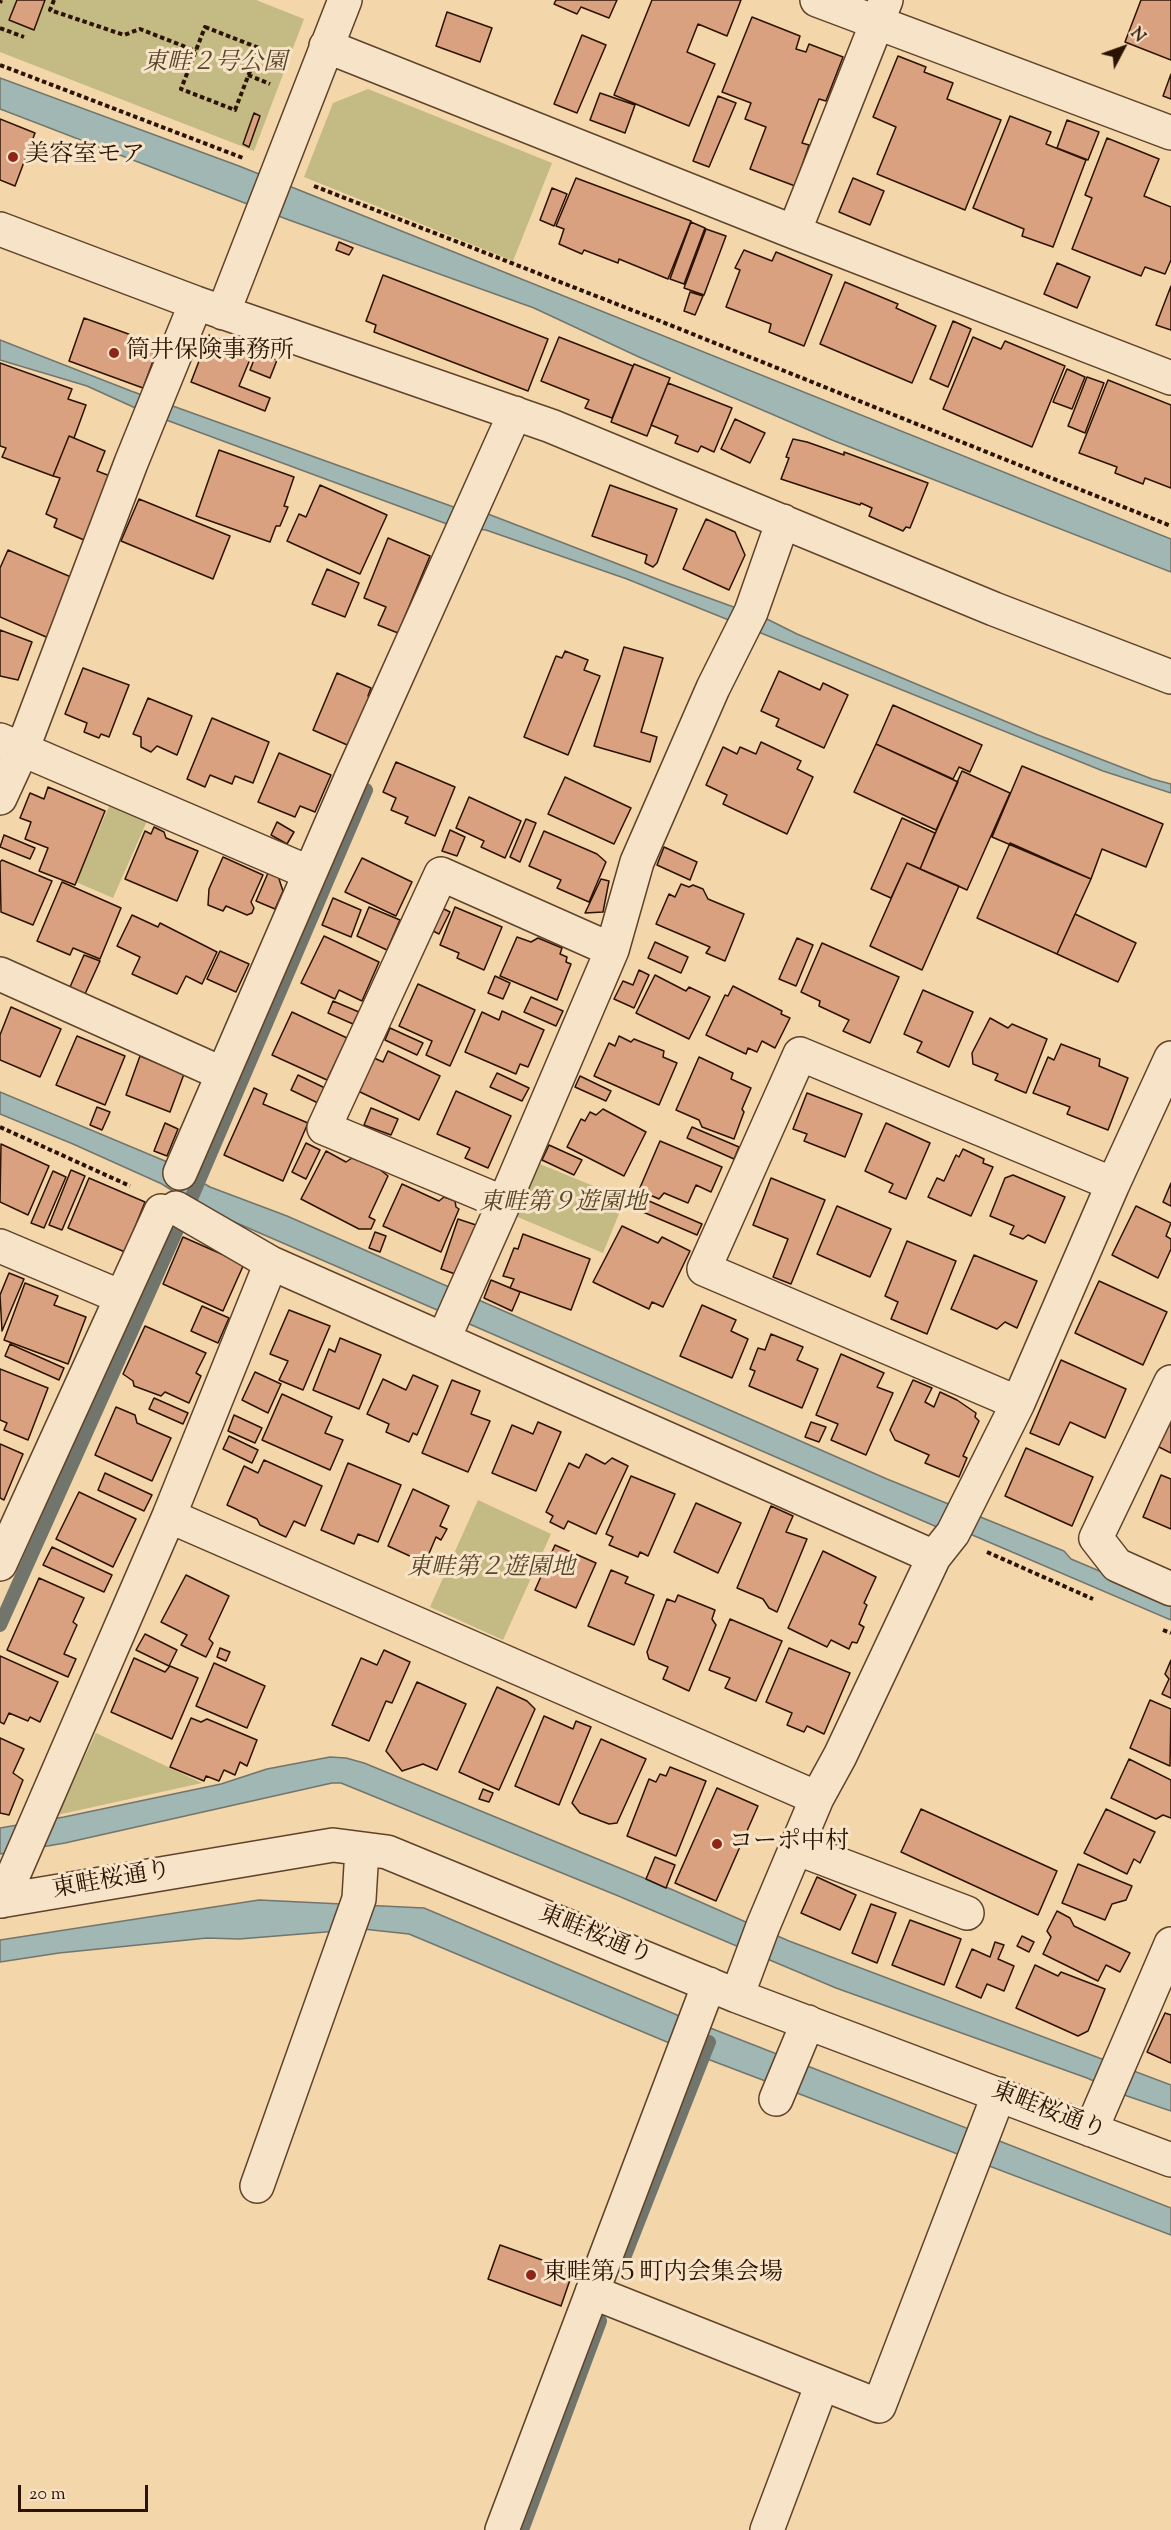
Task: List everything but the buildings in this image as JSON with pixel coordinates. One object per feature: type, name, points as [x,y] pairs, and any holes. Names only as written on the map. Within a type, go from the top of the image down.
[{"type":"street","points":[[0,798],[11,745],[153,408],[262,214],[345,0]]},
{"type":"street","points":[[818,0],[882,12],[1171,132]]},
{"type":"street","points":[[794,232],[882,12]]},
{"type":"street","points":[[326,46],[794,232],[1171,378]]},
{"type":"street","points":[[0,229],[210,308],[551,426],[994,609],[1168,667]]},
{"type":"street","points":[[180,1173],[310,873],[514,414]]},
{"type":"street","points":[[454,1315],[612,950],[637,862],[713,688],[745,624],[783,521]]},
{"type":"street","points":[[11,745],[310,873]]},
{"type":"street","points":[[504,1203],[324,1128],[441,874],[612,950]]},
{"type":"street","points":[[0,974],[223,1074]]},
{"type":"street","points":[[1018,1403],[704,1269],[800,1054],[1113,1184]]},
{"type":"street","points":[[502,2530],[689,2035],[758,1940],[817,1798],[1018,1403],[1113,1184],[1161,1108],[1171,1058]]},
{"type":"street","points":[[0,1564],[121,1297],[176,1212],[271,1263],[454,1315],[951,1533]]},
{"type":"street","points":[[0,1246],[121,1297]]},
{"type":"street","points":[[1,1901],[169,1516],[271,1263]]},
{"type":"street","points":[[1171,1382],[1096,1538],[1117,1565],[1171,1589]]},
{"type":"street","points":[[169,1516],[817,1798]]},
{"type":"street","name":"東畦桜通り","points":[[1,1901],[333,1845],[387,1852],[723,1990],[1171,2160]]},
{"type":"street","points":[[796,1848],[967,1913]]},
{"type":"street","points":[[256,2186],[359,1899],[362,1849]]},
{"type":"street","points":[[1091,2130],[1171,1944]]},
{"type":"street","points":[[778,2094],[808,2022]]},
{"type":"street","points":[[592,2292],[879,2406],[999,2094]]},
{"type":"street","points":[[767,2530],[822,2384]]},
{"type":"path","points":[[54,0],[50,10],[124,35],[140,29],[196,51]]},
{"type":"path","points":[[0,27],[24,37]]},
{"type":"path","points":[[205,27],[259,48],[235,110],[181,89],[196,51],[205,27]]},
{"type":"path","points":[[0,65],[276,176],[1171,526]]},
{"type":"path","points":[[248,75],[276,86]]},
{"type":"path","points":[[0,1127],[135,1188]]},
{"type":"path","points":[[951,1533],[1094,1599]]},
{"type":"path","points":[[1160,1628],[1171,1633]]},
{"type":"green space","name":"東畦２号公園","points":[[0,0],[256,0],[304,19],[254,151],[0,52]]},
{"type":"green space","points":[[368,89],[552,163],[513,261],[304,177],[333,103]]},
{"type":"green space","points":[[110,804],[147,821],[113,898],[76,882]]},
{"type":"green space","name":"東畦第９遊園地","points":[[535,1162],[625,1199],[603,1253],[513,1215]]},
{"type":"green space","name":"東畦第２遊園地","points":[[478,1500],[551,1534],[503,1640],[430,1607]]},
{"type":"green space","points":[[96,1733],[202,1783],[57,1815]]},
{"type":"water","points":[[0,78],[239,166],[1171,539],[1171,572],[832,440],[639,357],[534,308],[289,220],[0,109]]},
{"type":"water","points":[[0,340],[131,391],[462,510],[488,514],[767,619],[797,634],[1038,735],[1152,779],[1171,784],[1171,793],[1103,771],[627,579],[486,530],[455,527],[142,411],[87,386],[0,360]]},
{"type":"water","points":[[0,1092],[165,1161],[210,1187],[287,1216],[887,1479],[1064,1551],[1071,1559],[1171,1601],[1171,1620],[970,1534],[937,1527],[193,1204],[162,1184],[0,1114]]},
{"type":"water","points":[[330,1757],[364,1763],[673,1890],[789,1941],[1171,2085],[1171,2111],[1127,2096],[1087,2078],[836,1988],[341,1783],[332,1783],[65,1843],[0,1854],[0,1828],[221,1784],[267,1769]]},
{"type":"water","points":[[259,1900],[424,1908],[677,2015],[1171,2208],[1171,2235],[710,2060],[409,1934],[363,1929],[239,1939],[207,1938],[59,1953],[0,1962],[0,1940]]},
{"type":"waterway","points":[[0,1625],[194,1192],[366,790]]},
{"type":"waterway","points":[[622,2263],[709,2042]]},
{"type":"waterway","points":[[522,2530],[600,2321]]},
{"type":"place","name":"美容室モア","points":[[13,157]]},
{"type":"place","name":"筒井保険事務所","points":[[114,353]]},
{"type":"place","name":"コーポ中村","points":[[717,1844]]},
{"type":"place","name":"東畦第５町内会集会場","points":[[531,2275]]}]
